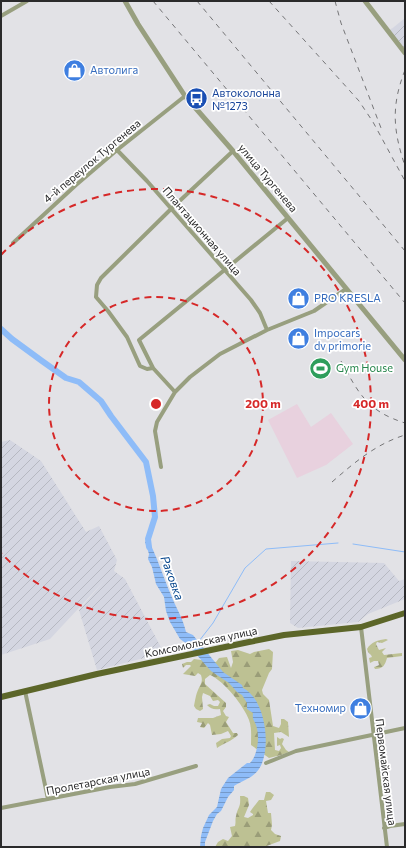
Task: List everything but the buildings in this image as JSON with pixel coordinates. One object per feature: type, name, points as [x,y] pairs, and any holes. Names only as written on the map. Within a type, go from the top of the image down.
[{"type":"main road","name":"Комсомольская улица","points":[[1,697],[248,642],[284,635],[360,627],[405,613]]},
{"type":"street","points":[[1,16],[27,1]]},
{"type":"street","name":"улица Тургенева","points":[[125,1],[138,24],[185,96],[233,151],[405,360]]},
{"type":"street","points":[[365,1],[405,52]]},
{"type":"street","name":"4-й переулок Тургенева","points":[[13,243],[76,185],[185,96]]},
{"type":"street","name":"Плантационная улица","points":[[117,150],[171,208],[225,271],[260,313],[267,330]]},
{"type":"street","points":[[153,368],[147,369],[140,366],[127,337],[96,297],[100,278],[171,208],[233,151]]},
{"type":"street","points":[[175,392],[153,368],[139,340],[288,218]]},
{"type":"street","points":[[160,467],[155,431],[156,422],[175,392],[220,354],[267,330],[314,311],[346,289]]},
{"type":"street","name":"Первомайская улица","points":[[360,627],[387,847]]},
{"type":"street","points":[[25,691],[48,799]]},
{"type":"street","points":[[266,763],[296,751],[405,728]]},
{"type":"street","name":"Пролетарская улица","points":[[1,808],[110,787],[136,784],[196,766]]},
{"type":"street","points":[[384,828],[405,824]]},
{"type":"shaded area","points":[[405,18],[405,49],[389,31]]},
{"type":"shaded area","points":[[297,404],[311,427],[331,413],[353,444],[326,465],[297,478],[268,420]]},
{"type":"shaded area","points":[[10,440],[41,461],[86,532],[99,526],[117,560],[114,571],[125,579],[164,653],[97,670],[79,610],[105,580],[50,639],[1,655],[1,442]]},
{"type":"shaded area","points":[[291,561],[384,563],[399,581],[405,579],[405,599],[368,614],[358,622],[298,628],[290,623]]},
{"type":"green space","points":[[386,639],[388,640],[382,643],[377,642],[376,644],[379,650],[386,648],[382,652],[384,655],[402,653],[402,656],[387,658],[383,666],[375,669],[374,667],[379,665],[378,661],[370,663],[369,658],[372,657],[367,649],[375,642]]},
{"type":"green space","points":[[269,649],[273,652],[272,669],[262,690],[263,694],[269,700],[273,726],[279,728],[281,719],[288,722],[289,737],[281,732],[274,733],[275,750],[279,751],[281,748],[280,745],[277,746],[277,737],[284,739],[282,744],[289,752],[269,758],[251,745],[250,723],[243,708],[227,688],[210,675],[205,679],[205,684],[226,703],[226,707],[223,711],[226,716],[229,717],[226,722],[233,733],[237,733],[238,735],[217,748],[216,743],[222,739],[230,738],[231,736],[228,731],[221,734],[212,735],[210,725],[208,723],[204,728],[200,727],[202,723],[197,722],[198,718],[213,718],[221,715],[220,709],[213,709],[207,705],[210,704],[218,706],[220,702],[218,700],[213,701],[210,696],[203,693],[203,709],[200,711],[196,709],[194,706],[202,681],[201,675],[198,673],[195,676],[183,674],[191,666],[186,665],[183,668],[182,664],[191,662],[194,659],[216,662],[219,658],[227,657],[231,668],[233,662],[231,651],[238,650],[250,654]]},
{"type":"green space","points":[[266,792],[270,792],[274,795],[271,800],[266,801],[268,813],[271,813],[271,830],[275,834],[281,836],[280,841],[264,847],[215,847],[218,842],[223,839],[228,841],[232,836],[230,827],[235,826],[240,796],[248,798],[249,805],[244,817],[248,818],[253,815],[250,812],[259,800],[264,800]]},
{"type":"water","points":[[148,539],[186,632],[193,635],[223,672],[242,685],[243,688],[251,694],[262,713],[266,738],[263,761],[257,772],[234,786],[234,790],[213,821],[205,842],[205,847],[200,847],[203,828],[209,815],[217,807],[221,789],[228,778],[253,760],[258,745],[258,734],[253,713],[247,709],[247,703],[242,695],[229,683],[211,671],[187,644],[180,639],[170,622],[166,611],[164,597],[156,584],[152,567],[148,559],[149,554],[145,542]]},
{"type":"waterway","name":"Раковка","points":[[1,329],[12,339],[66,378],[79,382],[101,401],[146,462],[153,496],[155,517],[148,539],[149,547]]},
{"type":"waterway","points":[[199,641],[213,623],[245,568],[266,549],[338,543]]},
{"type":"waterway","points":[[353,544],[405,552]]},
{"type":"railway","points":[[153,1],[405,303]]},
{"type":"railway","points":[[197,1],[405,251]]},
{"type":"railway","points":[[269,1],[359,101],[373,122],[405,181]]},
{"type":"railway","points":[[335,1],[341,23],[381,128]]},
{"type":"railway","points":[[405,70],[397,95],[395,118],[398,141],[405,166]]},
{"type":"railway","points":[[341,361],[359,392],[373,407],[382,413],[405,423]]},
{"type":"railway","points":[[332,482],[375,449],[385,443],[405,435]]},
{"type":"place","name":"Автолига","points":[[75,70]]},
{"type":"place","name":"Автоколонна №1273","points":[[197,99]]},
{"type":"place","name":"PRO KRESLA","points":[[299,298]]},
{"type":"place","name":"Impocars dv primorie","points":[[299,339]]},
{"type":"place","name":"Gym House","points":[[321,368]]},
{"type":"place","name":"Техномир","points":[[361,708]]}]
